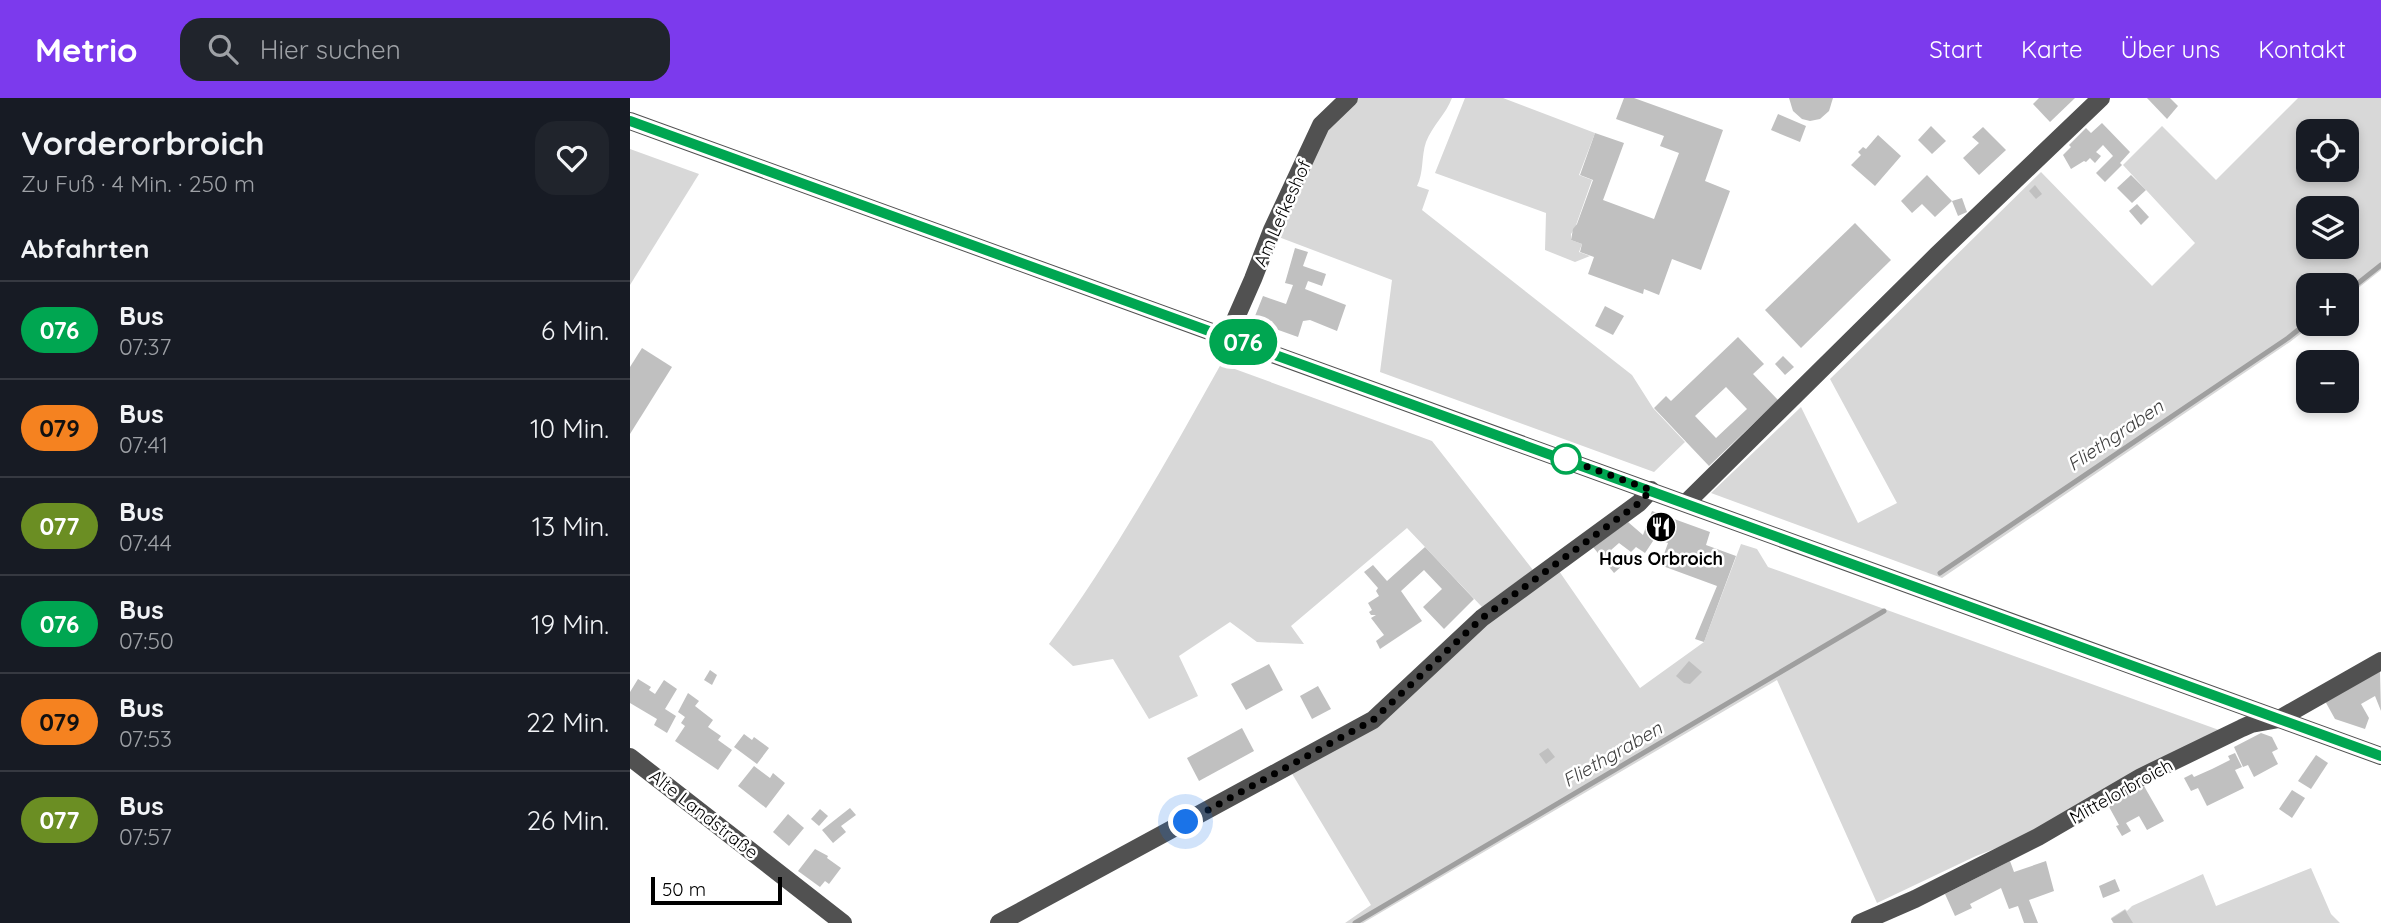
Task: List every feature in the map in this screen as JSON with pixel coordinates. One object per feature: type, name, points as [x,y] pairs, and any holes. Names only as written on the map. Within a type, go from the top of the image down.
[{"type":"street","name":"Am Lefkeshof","points":[[1228,336],[1272,230],[1321,125],[1349,98]]},
{"type":"street","points":[[1686,503],[2101,98]]},
{"type":"street","points":[[630,121],[2381,756]]},
{"type":"street","points":[[999,923],[1373,720],[1482,618],[1639,503],[1651,490]]},
{"type":"street","name":"Mittelorbroich","points":[[1860,923],[2038,837],[2164,766],[2250,724],[2279,719],[2381,661]]},
{"type":"street","name":"Alte Landstraße","points":[[630,757],[843,923]]},
{"type":"shaded area","points":[[1357,98],[1452,98],[1424,148],[1417,186],[1429,190],[1422,210],[1632,375],[1653,408],[1685,442],[1654,472],[1380,372],[1392,280],[1276,236],[1324,130]]},
{"type":"shaded area","points":[[1465,98],[1503,98],[1595,133],[1579,175],[1592,180],[1571,234],[1571,240],[1582,244],[1579,252],[1590,256],[1575,262],[1545,250],[1546,213],[1435,173]]},
{"type":"shaded area","points":[[2298,98],[2381,98],[2381,270],[2359,287],[2359,273],[2296,273],[2298,336],[1942,578],[1711,493],[1801,407],[1858,523],[1897,503],[1830,379],[2041,172],[2152,286],[2195,243],[2123,165],[2162,126],[2216,180]]},
{"type":"shaded area","points":[[630,149],[699,174],[630,285]]},
{"type":"shaded area","points":[[1221,364],[1432,441],[1533,570],[1482,607],[1407,528],[1291,626],[1304,644],[1257,642],[1230,622],[1179,656],[1198,696],[1149,719],[1113,659],[1073,666],[1049,644],[1118,541]]},
{"type":"shaded area","points":[[1741,544],[1757,549],[1768,567],[2219,730],[2035,833],[1976,856],[1877,903],[1777,680],[1363,923],[1345,923],[1371,905],[1291,772],[1371,729],[1423,685],[1492,618],[1559,571],[1640,688],[1704,642]]},
{"type":"shaded area","points":[[2311,868],[2331,914],[2340,923],[2113,923],[2111,918],[2203,874],[2216,906]]},
{"type":"building","points":[[1624,98],[1634,98],[1723,130],[1705,181],[1730,191],[1701,270],[1672,259],[1659,295],[1644,289],[1643,294],[1588,274],[1594,257],[1580,252],[1582,244],[1571,240],[1593,180],[1580,175],[1595,133],[1624,143],[1603,200],[1654,219],[1679,153],[1660,146],[1664,136],[1616,119]]},
{"type":"building","points":[[1789,98],[1833,98],[1829,111],[1820,119],[1810,121],[1802,119],[1793,111]]},
{"type":"building","points":[[2039,98],[2075,98],[2050,122],[2033,104]]},
{"type":"building","points":[[2147,98],[2170,98],[2178,106],[2167,119]]},
{"type":"building","points":[[1778,114],[1806,126],[1800,142],[1771,130]]},
{"type":"building","points":[[2102,123],[2130,152],[2120,163],[2122,165],[2105,182],[2096,173],[2113,156],[2103,145],[2096,152],[2101,156],[2095,163],[2090,158],[2071,169],[2063,155],[2086,128],[2091,133]]},
{"type":"building","points":[[1931,126],[1946,141],[1932,154],[1918,140]]},
{"type":"building","points":[[1983,127],[2006,150],[1979,175],[1963,158],[1979,143],[1972,137]]},
{"type":"building","points":[[1878,135],[1901,156],[1875,186],[1851,165],[1861,155],[1858,152],[1863,147],[1866,149]]},
{"type":"building","points":[[1927,175],[1952,201],[1935,217],[1922,204],[1912,213],[1901,201]]},
{"type":"building","points":[[2131,175],[2146,190],[2132,203],[2117,188]]},
{"type":"building","points":[[2035,185],[2042,194],[2036,199],[2029,191]]},
{"type":"building","points":[[1962,198],[1967,212],[1958,216],[1952,201]]},
{"type":"building","points":[[2137,204],[2149,217],[2141,225],[2129,211]]},
{"type":"building","points":[[1855,223],[1891,260],[1801,348],[1765,310]]},
{"type":"building","points":[[1295,248],[1308,252],[1303,266],[1326,274],[1322,286],[1308,281],[1305,289],[1346,305],[1337,331],[1310,320],[1303,321],[1298,337],[1253,321],[1263,296],[1286,304],[1293,285],[1285,283]]},
{"type":"building","points":[[1605,306],[1624,316],[1613,335],[1595,326]]},
{"type":"building","points":[[1738,337],[1764,364],[1753,374],[1778,400],[1709,466],[1654,408],[1666,396],[1671,401]],"holes":[[[1726,387],[1747,409],[1716,438],[1695,416]]]},
{"type":"building","points":[[642,348],[672,367],[630,434],[630,367]]},
{"type":"building","points":[[1783,356],[1794,367],[1785,375],[1775,364]]},
{"type":"building","points":[[1652,511],[1710,532],[1706,545],[1736,556],[1704,642],[1695,639],[1717,586],[1660,565],[1668,543],[1655,538],[1645,553],[1636,547],[1631,552],[1619,543],[1611,550],[1623,565],[1614,573],[1593,547],[1628,522],[1643,535]]},
{"type":"building","points":[[1425,547],[1474,599],[1444,629],[1423,607],[1442,589],[1424,570],[1401,591],[1422,621],[1380,649],[1376,641],[1384,635],[1371,618],[1376,615],[1369,612],[1372,610],[1368,603],[1379,596],[1376,591],[1378,588],[1364,572],[1373,565],[1387,581]]},
{"type":"building","points":[[1689,661],[1702,672],[1690,684],[1684,683],[1676,676]]},
{"type":"building","points":[[1269,664],[1283,690],[1246,710],[1231,684]]},
{"type":"building","points":[[710,670],[717,675],[712,685],[704,680]]},
{"type":"building","points":[[2380,670],[2381,711],[2375,696],[2361,704],[2369,718],[2365,729],[2335,719],[2325,701]]},
{"type":"building","points":[[638,679],[651,687],[649,690],[655,694],[664,680],[677,689],[665,709],[676,716],[667,733],[654,725],[657,719],[630,703],[630,692]]},
{"type":"building","points":[[1318,686],[1331,709],[1312,719],[1300,696]]},
{"type":"building","points":[[688,693],[699,701],[695,706],[713,720],[708,727],[721,736],[718,740],[732,750],[718,770],[675,741],[685,726],[681,723],[685,717],[678,712]]},
{"type":"building","points":[[1242,728],[1254,751],[1199,781],[1187,758]]},
{"type":"building","points":[[2261,733],[2272,737],[2278,749],[2272,752],[2278,764],[2254,777],[2248,765],[2243,767],[2234,747]]},
{"type":"building","points":[[744,734],[752,740],[754,737],[769,748],[757,764],[734,747]]},
{"type":"building","points":[[1548,748],[1555,757],[1546,764],[1539,754]]},
{"type":"building","points":[[2235,753],[2242,767],[2235,770],[2244,788],[2207,806],[2198,788],[2191,791],[2184,778],[2192,774],[2194,777],[2212,769],[2230,760],[2228,756]]},
{"type":"building","points":[[2316,755],[2328,763],[2311,789],[2298,781]]},
{"type":"building","points":[[754,766],[770,778],[773,773],[785,783],[766,808],[738,786]]},
{"type":"building","points":[[2144,786],[2164,821],[2147,830],[2139,816],[2126,823],[2131,831],[2122,836],[2108,805]]},
{"type":"building","points":[[2292,790],[2305,798],[2292,818],[2279,809]]},
{"type":"building","points":[[850,808],[856,815],[841,826],[846,832],[833,843],[822,830]]},
{"type":"building","points":[[820,809],[828,816],[819,826],[811,819]]},
{"type":"building","points":[[788,814],[804,828],[789,846],[773,832]]},
{"type":"building","points":[[815,849],[841,868],[829,884],[825,881],[820,887],[798,871]]},
{"type":"building","points":[[2010,861],[2014,872],[2046,861],[2054,891],[2029,900],[2038,923],[2024,923],[2018,906],[2009,909],[2001,888],[1970,904],[1972,908],[1955,916],[1945,894]]},
{"type":"building","points":[[2115,879],[2120,891],[2103,898],[2099,886]]},
{"type":"building","points":[[2125,910],[2133,923],[2114,923],[2111,919]]},
{"type":"waterway","name":"Fliethgraben","points":[[2359,282],[2381,265]]},
{"type":"waterway","name":"Fliethgraben","points":[[1940,573],[2296,332]]},
{"type":"waterway","name":"Fliethgraben","points":[[1355,923],[1884,611]]},
{"type":"bus line","name":"076","points":[[630,121],[2381,756]]},
{"type":"place","name":"Haus Orbroich","points":[[1661,527]]},
{"type":"route","points":[[1186,822],[1373,720],[1482,618],[1639,503],[1651,490],[1566,459]]}]
